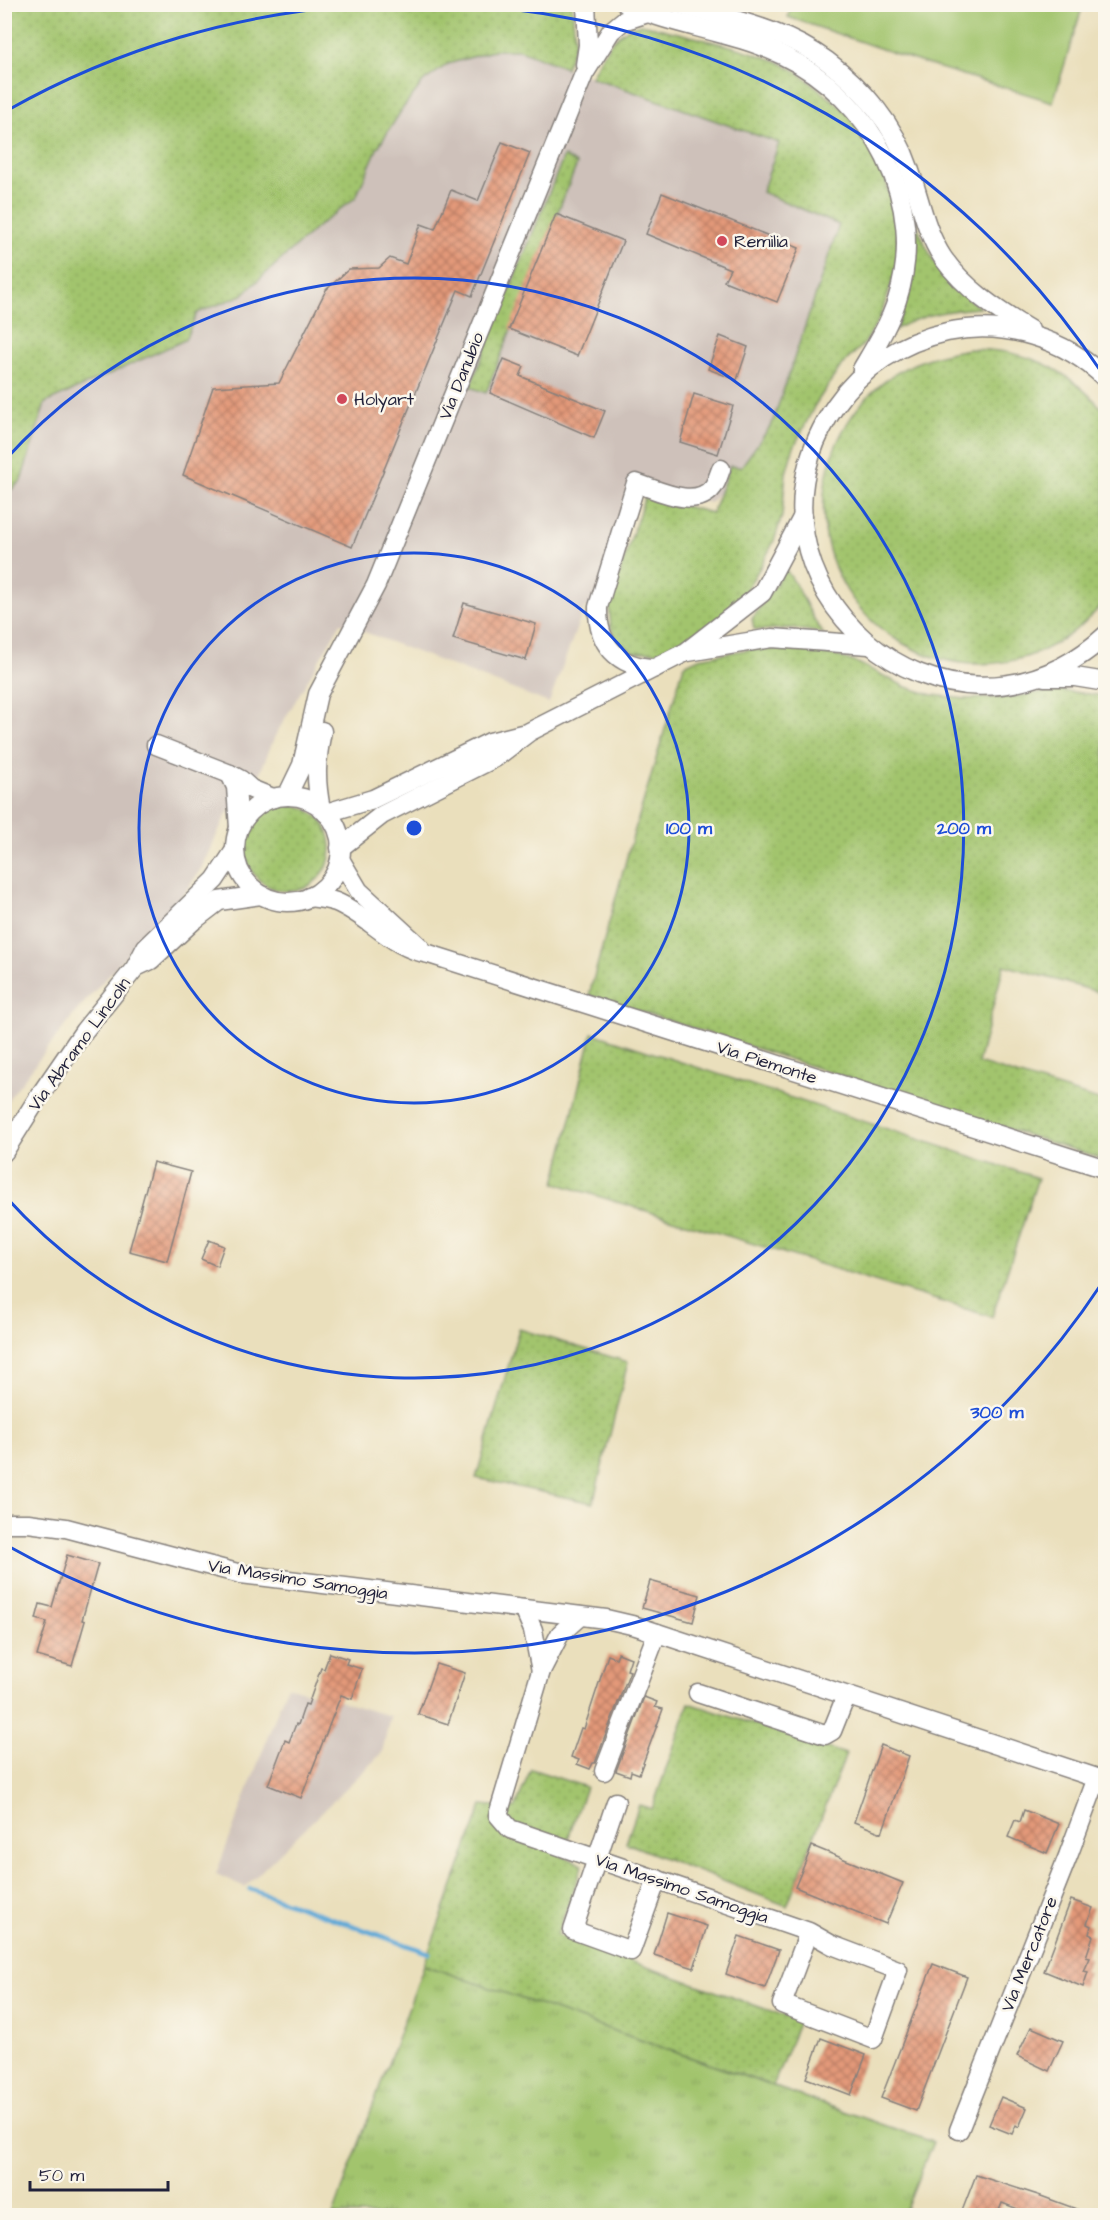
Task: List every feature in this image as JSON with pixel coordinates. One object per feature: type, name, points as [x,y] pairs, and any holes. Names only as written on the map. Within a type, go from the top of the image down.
[{"type":"street","name":"Via Danubio","points":[[584,74],[588,45],[586,4]]},
{"type":"street","points":[[626,4],[648,13],[763,47],[801,65],[853,107],[880,146],[895,176],[906,223],[907,250],[898,300],[889,321],[855,381],[829,414],[812,453],[804,495],[803,516],[806,541],[822,588],[835,609],[868,645],[890,660],[912,672],[944,682],[987,686],[1037,677],[1077,658],[1106,635]]},
{"type":"street","points":[[679,4],[772,31],[813,52],[843,74],[880,115],[898,141],[909,166],[932,238],[955,274],[989,303],[1047,341],[1073,354],[1106,379]]},
{"type":"street","name":"Via Danubio","points":[[280,797],[302,765],[318,694],[375,585],[584,74],[611,31],[623,21],[648,13]]},
{"type":"street","points":[[855,381],[878,362],[903,346],[950,331],[989,328],[1019,332],[1047,341]]},
{"type":"street","points":[[655,668],[644,668],[626,662],[612,652],[602,639],[597,623],[598,607],[636,483],[688,499],[701,496],[713,488],[721,469]]},
{"type":"street","points":[[340,854],[382,815],[495,758],[529,732],[686,652],[762,593],[803,516]]},
{"type":"street","points":[[686,652],[772,638],[868,645]]},
{"type":"street","name":"Via Danubio","points":[[323,811],[316,784],[317,756],[328,697],[329,673]]},
{"type":"street","points":[[1037,677],[1075,677],[1106,682]]},
{"type":"street","points":[[323,811],[373,798],[490,742],[529,732]]},
{"type":"street","points":[[156,745],[230,774],[251,789],[280,797],[302,798],[323,811],[336,828],[340,854],[334,873],[325,887],[309,897],[294,902],[277,901],[261,895],[248,884],[240,872],[235,850],[239,828],[236,787],[230,774]]},
{"type":"street","points":[[239,828],[246,816],[258,805],[280,797]]},
{"type":"street","name":"Via Abramo Lincoln","points":[[4,1152],[84,1031],[135,968],[146,947],[215,880],[235,850]]},
{"type":"street","name":"Via Piemonte","points":[[340,854],[358,891],[429,954]]},
{"type":"street","name":"Via Abramo Lincoln","points":[[135,968],[151,960],[193,921],[219,901],[261,895]]},
{"type":"street","name":"Via Piemonte","points":[[309,897],[341,904],[413,951],[429,954],[1106,1169]]},
{"type":"street","name":"Via Massimo Samoggia","points":[[4,1524],[28,1523],[66,1528],[241,1574],[606,1619],[657,1633],[1101,1779]]},
{"type":"street","name":"Via Massimo Samoggia","points":[[524,1609],[533,1630],[541,1671]]},
{"type":"street","name":"Via Massimo Samoggia","points":[[580,1616],[560,1634],[541,1671],[498,1815],[510,1828],[809,1932],[832,1945],[898,1970],[873,2039],[782,2004],[809,1932]]},
{"type":"street","points":[[604,1771],[657,1633]]},
{"type":"street","points":[[698,1693],[825,1735],[832,1731],[846,1695]]},
{"type":"street","name":"Via Mercatore","points":[[959,2130],[1101,1779]]},
{"type":"street","points":[[616,1802],[573,1930],[631,1951],[657,1880]]},
{"type":"shaded area","points":[[496,50],[520,50],[779,143],[762,193],[839,225],[772,424],[741,468],[710,503],[636,483],[598,607],[584,608],[549,703],[341,623],[275,736],[257,780],[226,815],[202,867],[180,900],[138,942],[75,1013],[10,1097],[5,1108],[5,495],[21,481],[45,403],[185,340],[197,313],[242,295],[317,227],[356,197],[377,149],[423,82],[449,64]]},
{"type":"shaded area","points":[[287,1686],[390,1716],[382,1753],[245,1887],[216,1874]]},
{"type":"green space","points":[[5,4],[572,5],[575,42],[566,68],[520,50],[496,50],[448,64],[423,82],[377,149],[356,197],[317,227],[242,295],[197,313],[185,340],[45,403],[21,481],[5,495]]},
{"type":"green space","points":[[792,4],[1083,5],[1053,102],[923,63],[788,17]]},
{"type":"green space","points":[[642,24],[738,48],[777,61],[796,71],[846,111],[872,151],[885,178],[897,225],[898,251],[895,273],[880,317],[865,343],[841,366],[815,405],[793,449],[786,473],[782,516],[774,541],[761,566],[746,590],[701,634],[657,652],[634,652],[618,641],[611,628],[609,605],[645,496],[712,513],[730,466],[741,467],[772,424],[839,225],[762,192],[779,143],[591,77],[610,44],[624,31]]},
{"type":"green space","points":[[564,156],[577,164],[486,393],[470,387]]},
{"type":"green space","points":[[915,221],[927,249],[940,270],[957,289],[980,308],[937,314],[896,329],[912,286],[917,251]]},
{"type":"green space","points":[[969,349],[1009,353],[1028,357],[1044,364],[1076,384],[1105,412],[1105,601],[1079,627],[1050,647],[1017,660],[999,663],[957,662],[924,654],[894,638],[864,613],[842,582],[829,548],[824,512],[827,476],[838,441],[857,409],[894,374],[935,356]]},
{"type":"green space","points":[[785,570],[794,581],[823,633],[791,628],[754,629],[752,619]]},
{"type":"green space","points":[[751,649],[798,650],[837,656],[860,664],[906,687],[933,695],[965,699],[1012,697],[1057,690],[1105,696],[1105,994],[1004,965],[978,1063],[1105,1102],[1105,1160],[589,995],[628,853],[684,665],[699,658]]},
{"type":"green space","points":[[288,805],[312,812],[324,824],[331,848],[324,872],[312,884],[288,891],[264,884],[252,872],[245,848],[252,824],[264,812]]},
{"type":"green space","points":[[592,1033],[1038,1178],[992,1317],[555,1183]]},
{"type":"green space","points":[[519,1329],[628,1362],[593,1503],[476,1478]]},
{"type":"green space","points":[[689,1703],[846,1754],[787,1906],[626,1843],[639,1805],[652,1809]]},
{"type":"green space","points":[[531,1769],[586,1787],[562,1856],[583,1864],[557,1935],[799,2021],[773,2086],[424,1965],[482,1805],[515,1808]]},
{"type":"green space","points":[[424,1965],[933,2142],[905,2212],[912,2215],[333,2215]]},
{"type":"building","name":"Holyart","points":[[502,142],[530,153],[472,296],[458,290],[352,547],[183,475],[213,387],[279,383],[326,290],[349,269],[379,268],[390,258],[406,264],[421,224],[435,229],[451,190],[478,201]]},
{"type":"building","name":"Remilia","points":[[662,193],[799,248],[777,302],[724,281],[730,269],[646,234]]},
{"type":"building","points":[[556,214],[623,241],[577,356],[509,329]]},
{"type":"building","points":[[720,336],[748,347],[737,380],[708,369]]},
{"type":"building","points":[[504,359],[524,367],[520,376],[605,411],[594,438],[490,393]]},
{"type":"building","points":[[694,394],[733,406],[718,454],[680,442]]},
{"type":"building","points":[[464,603],[536,624],[526,660],[453,639]]},
{"type":"building","points":[[153,1162],[191,1172],[167,1261],[129,1251]]},
{"type":"building","points":[[209,1240],[224,1246],[217,1266],[201,1259]]},
{"type":"building","points":[[67,1555],[98,1564],[72,1666],[37,1656],[47,1622],[36,1619],[40,1604],[52,1607]]},
{"type":"building","points":[[650,1581],[700,1595],[693,1622],[642,1608]]},
{"type":"building","points":[[330,1653],[348,1659],[346,1664],[362,1669],[352,1699],[341,1695],[301,1798],[268,1785],[285,1740],[289,1742],[296,1724],[298,1725],[321,1668],[324,1669]]},
{"type":"building","points":[[618,1653],[631,1658],[627,1670],[630,1671],[595,1763],[590,1769],[577,1764],[579,1760],[571,1757],[581,1728],[584,1729],[608,1655],[616,1658]]},
{"type":"building","points":[[436,1664],[465,1673],[448,1724],[418,1714]]},
{"type":"building","points":[[644,1697],[657,1702],[655,1707],[663,1709],[639,1774],[631,1771],[630,1776],[616,1771]]},
{"type":"building","points":[[881,1745],[909,1756],[882,1833],[854,1822]]},
{"type":"building","points":[[1024,1810],[1059,1824],[1047,1853],[1008,1837],[1015,1820],[1020,1822]]},
{"type":"building","points":[[812,1846],[903,1883],[886,1924],[795,1887]]},
{"type":"building","points":[[1071,1900],[1093,1908],[1087,1924],[1091,1926],[1089,1934],[1093,1936],[1086,1957],[1090,1958],[1084,1971],[1088,1972],[1083,1987],[1044,1971]]},
{"type":"building","points":[[667,1913],[707,1926],[694,1968],[654,1955]]},
{"type":"building","points":[[739,1936],[779,1950],[765,1988],[726,1974]]},
{"type":"building","points":[[933,1964],[967,1977],[916,2111],[881,2098]]},
{"type":"building","points":[[1031,2027],[1063,2041],[1049,2071],[1017,2056]]},
{"type":"building","points":[[821,2038],[866,2055],[851,2095],[806,2078]]},
{"type":"building","points":[[1001,2097],[1027,2108],[1019,2127],[1016,2125],[1012,2134],[989,2125]]},
{"type":"building","points":[[976,2175],[1041,2196],[1090,2214],[1090,2216],[1036,2216],[1002,2203],[997,2216],[973,2216],[962,2211]]},
{"type":"waterway","points":[[250,1889],[429,1953]]},
{"type":"place","name":"Remilia","points":[[722,241]]},
{"type":"place","name":"Holyart","points":[[342,399]]}]
